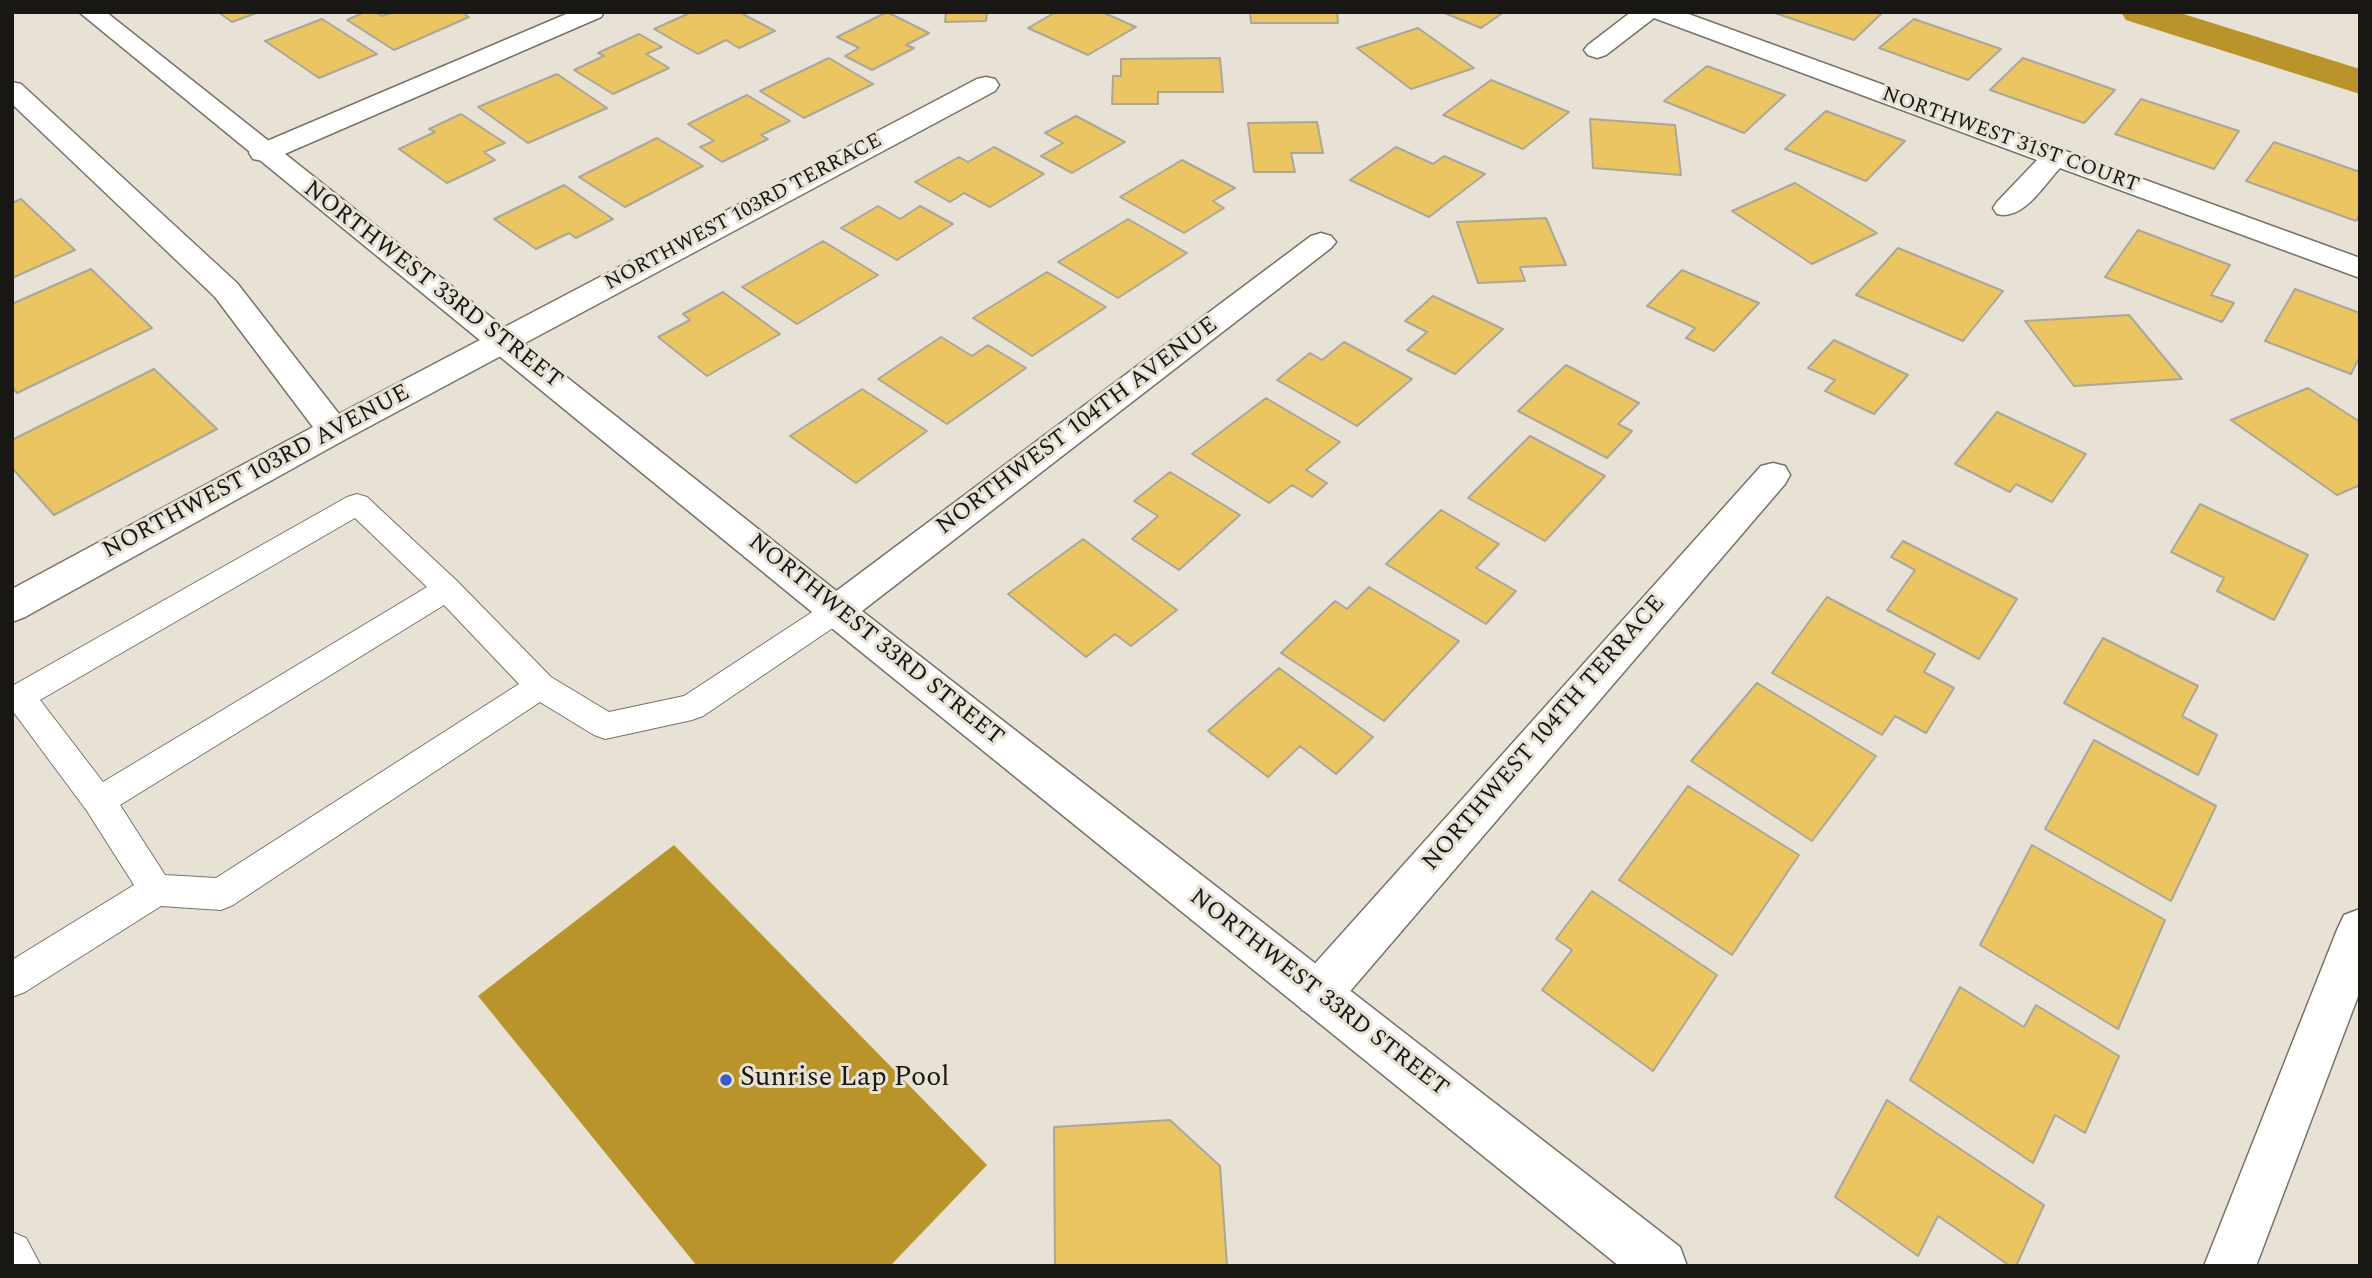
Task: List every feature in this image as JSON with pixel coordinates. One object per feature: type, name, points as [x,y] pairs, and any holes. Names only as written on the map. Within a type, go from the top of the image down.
[{"type":"street","name":"NORTHWEST 33RD STREET","points":[[91,12],[263,153],[503,341],[836,611],[1661,1266]]},
{"type":"street","points":[[263,153],[592,12]]},
{"type":"street","points":[[1597,50],[1647,12]]},
{"type":"street","name":"NORTHWEST 31ST COURT","points":[[1660,12],[2360,269]]},
{"type":"street","name":"NORTHWEST 103RD TERRACE","points":[[503,341],[986,85]]},
{"type":"street","points":[[12,90],[226,290],[334,431]]},
{"type":"street","points":[[2007,208],[2055,157]]},
{"type":"street","name":"NORTHWEST 104TH AVENUE","points":[[836,611],[1321,242]]},
{"type":"street","name":"NORTHWEST 103RD AVENUE","points":[[12,607],[503,341]]},
{"type":"street","name":"NORTHWEST 104TH TERRACE","points":[[1318,994],[1773,475]]},
{"type":"street","points":[[2230,1266],[2360,930]]},
{"type":"lane","points":[[156,890],[99,801],[20,697],[357,503],[447,590],[540,686],[606,726],[692,707],[836,611]]},
{"type":"lane","points":[[99,801],[447,590]]},
{"type":"lane","points":[[12,980],[156,890],[221,894],[540,686]]},
{"type":"lane","points":[[12,1252],[21,1266]]},
{"type":"shaded area","name":"Sunrise Lap Pool","points":[[674,845],[987,1165],[890,1266],[697,1266],[478,996]]},
{"type":"building","points":[[218,12],[259,12],[232,22]]},
{"type":"building","points":[[365,12],[376,12],[382,16],[393,12],[461,12],[469,17],[394,50],[347,20]]},
{"type":"building","points":[[692,12],[739,12],[775,31],[739,48],[726,40],[698,54],[654,29]]},
{"type":"building","points":[[887,12],[929,33],[906,45],[914,48],[872,70],[845,56],[859,48],[837,37]]},
{"type":"building","points":[[946,12],[987,12],[986,21],[945,22]]},
{"type":"building","points":[[1056,12],[1102,12],[1136,27],[1088,55],[1028,28]]},
{"type":"building","points":[[1250,12],[1337,12],[1338,23],[1251,23]]},
{"type":"building","points":[[1442,12],[1504,12],[1481,28]]},
{"type":"building","points":[[1772,12],[1883,12],[1854,40]]},
{"type":"building","points":[[322,19],[377,54],[319,78],[265,41]]},
{"type":"building","points":[[1914,19],[2001,49],[1968,80],[1879,48]]},
{"type":"building","points":[[1418,28],[1474,68],[1411,89],[1357,48]]},
{"type":"building","points":[[639,34],[662,47],[646,54],[669,68],[613,94],[574,70],[604,56],[598,53]]},
{"type":"building","points":[[829,58],[873,84],[804,118],[760,91]]},
{"type":"building","points":[[1220,58],[1223,92],[1158,92],[1158,104],[1112,104],[1113,76],[1121,76],[1121,59]]},
{"type":"building","points":[[2023,58],[2115,90],[2084,123],[1990,90]]},
{"type":"building","points":[[1707,66],[1785,95],[1744,133],[1664,101]]},
{"type":"building","points":[[557,74],[607,108],[528,143],[478,107]]},
{"type":"building","points":[[1491,80],[1569,112],[1523,149],[1443,115]]},
{"type":"building","points":[[747,95],[790,121],[761,135],[768,139],[722,162],[700,147],[714,141],[688,124]]},
{"type":"building","points":[[2141,99],[2239,131],[2214,169],[2115,134]]},
{"type":"building","points":[[1826,111],[1905,141],[1866,181],[1785,149]]},
{"type":"building","points":[[461,114],[505,143],[484,152],[495,160],[447,183],[399,149],[435,132],[429,129]]},
{"type":"building","points":[[1076,116],[1125,142],[1072,173],[1041,156],[1063,143],[1045,133]]},
{"type":"building","points":[[1590,119],[1675,125],[1681,175],[1593,168]]},
{"type":"building","points":[[1317,122],[1323,153],[1291,153],[1295,172],[1254,172],[1248,123]]},
{"type":"building","points":[[657,138],[703,166],[625,207],[579,177]]},
{"type":"building","points":[[2274,142],[2360,172],[2360,214],[2356,221],[2246,181]]},
{"type":"building","points":[[994,147],[1044,174],[990,207],[964,193],[950,202],[915,182],[959,157],[968,162]]},
{"type":"building","points":[[1396,147],[1433,164],[1444,156],[1485,174],[1429,217],[1350,180]]},
{"type":"building","points":[[1182,160],[1235,188],[1213,201],[1224,208],[1184,233],[1120,197]]},
{"type":"building","points":[[1795,183],[1877,233],[1812,264],[1732,211]]},
{"type":"building","points":[[564,185],[613,219],[576,238],[569,233],[536,249],[494,219]]},
{"type":"building","points":[[21,199],[75,250],[12,278],[12,203]]},
{"type":"building","points":[[878,206],[900,219],[920,206],[953,224],[897,260],[841,228]]},
{"type":"building","points":[[1546,218],[1566,265],[1520,267],[1525,281],[1478,283],[1457,222]]},
{"type":"building","points":[[1128,219],[1187,253],[1118,298],[1058,262]]},
{"type":"building","points":[[2138,230],[2230,265],[2211,295],[2234,303],[2222,322],[2105,277]]},
{"type":"building","points":[[823,241],[878,275],[797,324],[742,287]]},
{"type":"building","points":[[1898,248],[2003,291],[1963,341],[1856,295]]},
{"type":"building","points":[[91,269],[152,328],[17,393],[12,387],[12,304]]},
{"type":"building","points":[[1682,270],[1759,303],[1714,351],[1686,338],[1695,328],[1647,306]]},
{"type":"building","points":[[1047,272],[1106,307],[1032,356],[973,318]]},
{"type":"building","points":[[2295,289],[2360,313],[2360,356],[2351,374],[2265,341]]},
{"type":"building","points":[[723,292],[780,334],[707,376],[658,337],[690,320],[683,314]]},
{"type":"building","points":[[1433,296],[1503,329],[1455,374],[1407,350],[1427,332],[1405,321]]},
{"type":"building","points":[[2129,315],[2182,379],[2074,386],[2025,321]]},
{"type":"building","points":[[941,337],[972,356],[988,345],[1026,368],[947,424],[878,379]]},
{"type":"building","points":[[1834,340],[1908,375],[1874,414],[1825,391],[1835,380],[1808,368]]},
{"type":"building","points":[[1344,342],[1412,379],[1357,426],[1277,380],[1310,353],[1322,360]]},
{"type":"building","points":[[1566,365],[1639,403],[1618,424],[1632,431],[1607,458],[1518,411]]},
{"type":"building","points":[[154,369],[217,429],[54,515],[12,468],[12,440]]},
{"type":"building","points":[[2308,388],[2360,422],[2360,485],[2337,495],[2231,420]]},
{"type":"building","points":[[862,389],[927,431],[856,483],[790,436]]},
{"type":"building","points":[[1266,398],[1340,442],[1306,470],[1327,483],[1312,497],[1292,485],[1269,503],[1192,454]]},
{"type":"building","points":[[1997,412],[2086,454],[2052,502],[2016,484],[2010,492],[1955,464]]},
{"type":"building","points":[[1530,436],[1605,476],[1545,541],[1468,498]]},
{"type":"building","points":[[1170,472],[1240,515],[1179,570],[1132,539],[1158,516],[1134,501]]},
{"type":"building","points":[[2200,504],[2308,555],[2274,620],[2217,591],[2224,578],[2171,552]]},
{"type":"building","points":[[1441,510],[1499,544],[1476,568],[1516,591],[1486,624],[1386,564]]},
{"type":"building","points":[[1083,539],[1177,610],[1131,646],[1115,634],[1086,657],[1008,594]]},
{"type":"building","points":[[1903,541],[2017,599],[1979,659],[1887,610],[1915,570],[1891,557]]},
{"type":"building","points":[[1369,587],[1459,641],[1384,721],[1281,653],[1335,601],[1347,609]]},
{"type":"building","points":[[1827,597],[1935,654],[1924,672],[1954,688],[1926,733],[1895,716],[1882,735],[1772,673]]},
{"type":"building","points":[[2103,638],[2198,686],[2182,716],[2217,735],[2198,775],[2064,703]]},
{"type":"building","points":[[1279,668],[1373,737],[1336,774],[1300,746],[1268,777],[1208,731]]},
{"type":"building","points":[[1757,683],[1876,756],[1812,841],[1691,761]]},
{"type":"building","points":[[2094,740],[2216,806],[2171,901],[2045,829]]},
{"type":"building","points":[[1688,786],[1799,855],[1732,955],[1619,880]]},
{"type":"building","points":[[2032,845],[2165,920],[2118,1029],[1980,945]]},
{"type":"building","points":[[1592,891],[1717,975],[1653,1071],[1542,990],[1572,950],[1556,939]]},
{"type":"building","points":[[1960,987],[2024,1027],[2036,1005],[2119,1056],[2085,1133],[2055,1115],[2033,1163],[1910,1080]]},
{"type":"building","points":[[1887,1100],[2044,1205],[2016,1266],[2010,1266],[1938,1216],[1918,1256],[1835,1197]]},
{"type":"building","points":[[1170,1120],[1220,1166],[1227,1266],[1055,1266],[1054,1127]]},
{"type":"waterway","points":[[2139,12],[2360,82]]},
{"type":"place","name":"Sunrise Lap Pool","points":[[726,1080]]}]
